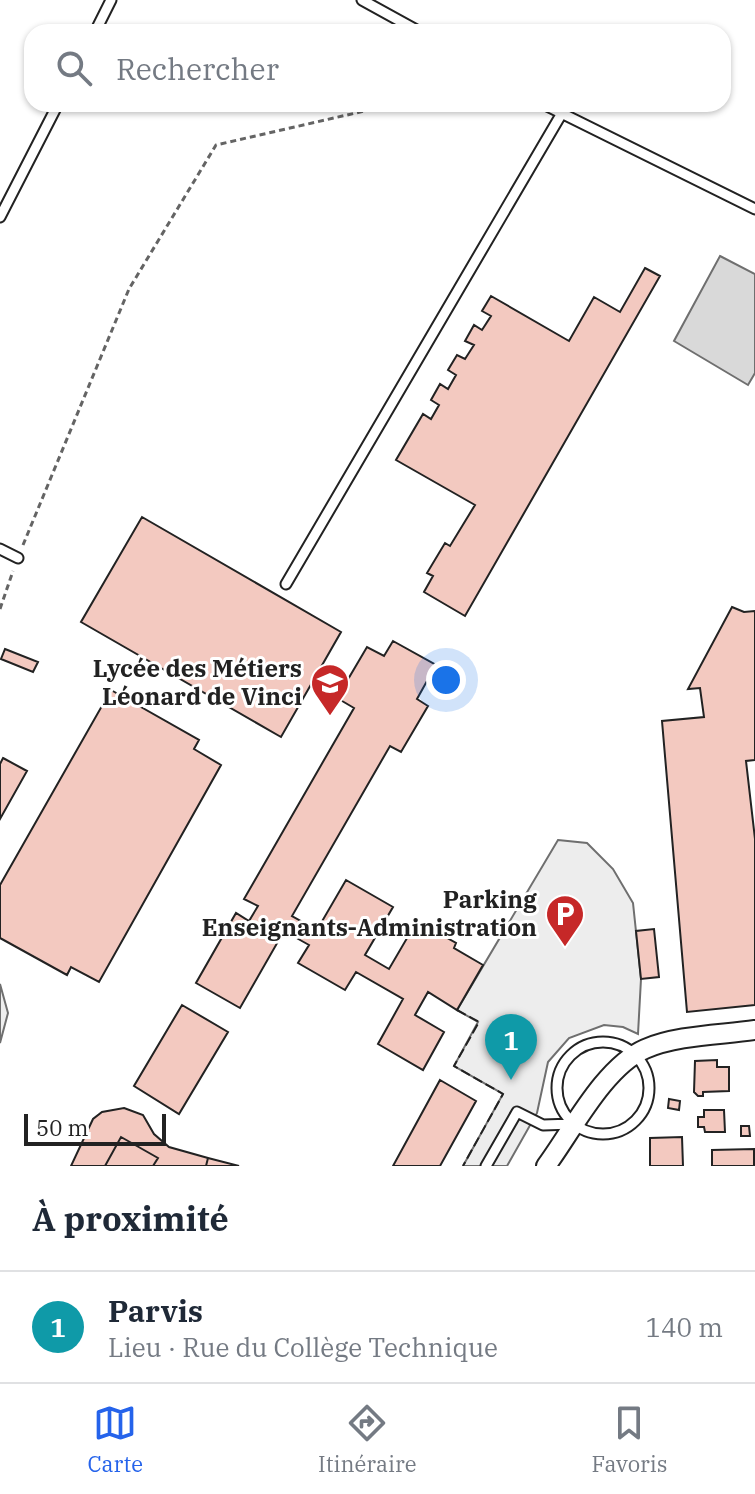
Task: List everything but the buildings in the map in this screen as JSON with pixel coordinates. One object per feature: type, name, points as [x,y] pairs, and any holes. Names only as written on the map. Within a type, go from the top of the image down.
[{"type":"street","points":[[546,1166],[559,1157],[573,1124],[593,1098],[636,1055],[667,1043],[755,1030]]},
{"type":"lane","points":[[99,24],[111,0]]},
{"type":"lane","points":[[362,0],[406,24]]},
{"type":"lane","points":[[0,217],[54,112]]},
{"type":"lane","points":[[286,584],[562,113],[755,209]]},
{"type":"lane","points":[[0,549],[18,558]]},
{"type":"lane","points":[[486,1166],[517,1112],[543,1125],[573,1124],[599,1134],[613,1133],[637,1119],[645,1107],[649,1080],[636,1055],[606,1041],[578,1048],[567,1058],[559,1071],[557,1100],[573,1124]]},
{"type":"path","points":[[0,609],[129,289],[216,145],[360,112]]},
{"type":"shaded area","points":[[720,256],[755,274],[755,373],[748,385],[674,341]]},
{"type":"shaded area","name":"Parking Enseignants-Administration","points":[[558,840],[587,843],[613,869],[633,903],[641,979],[638,1034],[623,1027],[604,1025],[569,1038],[548,1062],[537,1113],[507,1166],[463,1166],[503,1094],[454,1066],[478,1022],[457,1010]]},
{"type":"shaded area","points":[[0,984],[8,1013],[0,1043]]},
{"type":"fence","points":[[457,1010],[479,1022],[454,1066],[503,1094],[463,1166]]},
{"type":"place","name":"Lycée des Métiers Léonard de Vinci","points":[[330,717]]},
{"type":"place","name":"Parking Enseignants-Administration","points":[[565,948]]},
{"type":"place","name":"Parvis","points":[[511,1080]]}]
